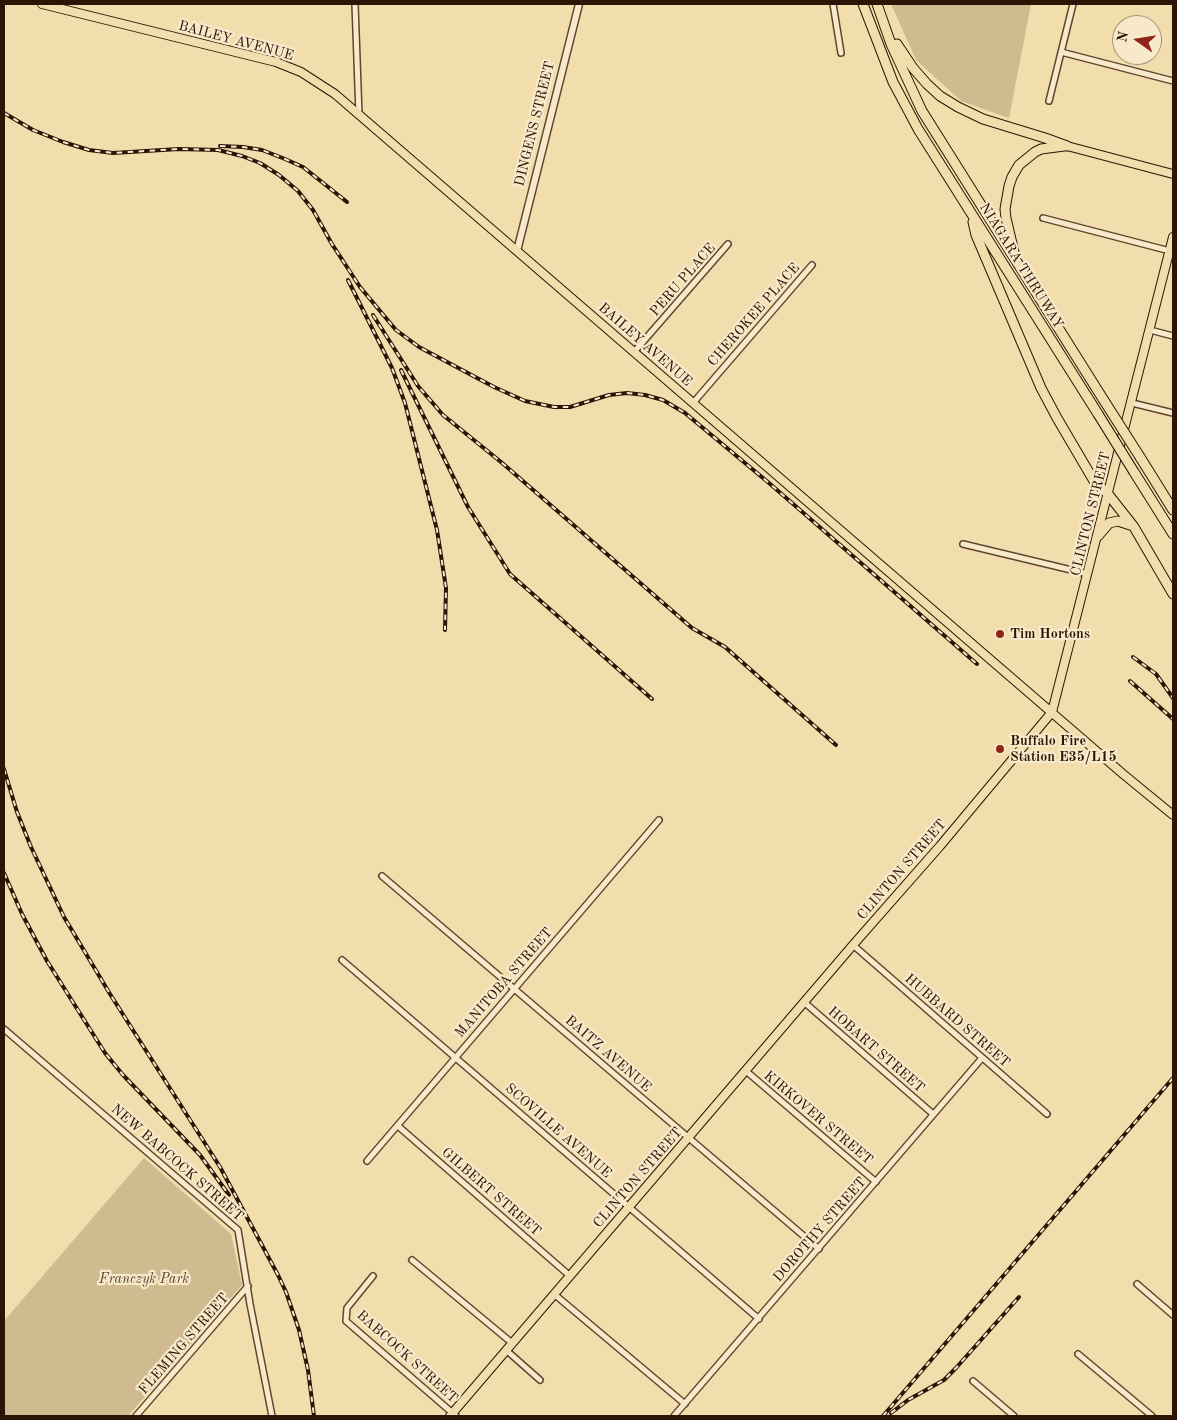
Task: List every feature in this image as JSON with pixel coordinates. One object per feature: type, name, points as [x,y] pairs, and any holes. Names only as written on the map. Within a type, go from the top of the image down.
[{"type":"highway","name":"NIAGARA THRUWAY","points":[[863,4],[893,82],[918,129],[1173,534]]},
{"type":"highway","name":"NIAGARA THRUWAY","points":[[877,4],[891,44],[922,111],[1173,510]]},
{"type":"highway","points":[[881,17],[913,68],[940,96],[983,119],[1067,146]]},
{"type":"highway","points":[[1016,260],[1005,208],[1012,177],[1019,165],[1034,152],[1041,149],[1067,146]]},
{"type":"highway","points":[[971,214],[976,235],[1041,388],[1077,455],[1094,481],[1108,494],[1134,527],[1173,594]]},
{"type":"highway","points":[[1098,536],[1109,523],[1118,521],[1134,527]]},
{"type":"main road","name":"BAILEY AVENUE","points":[[42,4],[276,62],[308,76],[335,94],[1173,815]]},
{"type":"main road","points":[[1067,146],[1173,174]]},
{"type":"main road","name":"CLINTON STREET","points":[[453,1415],[506,1350],[940,846],[1052,712],[1173,237]]},
{"type":"street","points":[[355,4],[359,115]]},
{"type":"street","name":"DINGENS STREET","points":[[517,250],[579,4]]},
{"type":"street","points":[[833,4],[841,53]]},
{"type":"street","points":[[1049,101],[1073,4]]},
{"type":"street","points":[[1061,52],[1173,80]]},
{"type":"street","points":[[1043,218],[1170,251]]},
{"type":"street","name":"PERU PLACE","points":[[634,352],[728,244]]},
{"type":"street","name":"CHEROKEE PLACE","points":[[693,403],[812,265]]},
{"type":"street","points":[[1150,330],[1173,336]]},
{"type":"street","points":[[1132,403],[1173,413]]},
{"type":"street","points":[[963,544],[1088,575]]},
{"type":"street","name":"MANITOBA STREET","points":[[367,1161],[659,820]]},
{"type":"street","name":"BAITZ AVENUE","points":[[382,876],[819,1249]]},
{"type":"street","name":"HUBBARD STREET","points":[[853,945],[1047,1114]]},
{"type":"street","name":"SCOVILLE AVENUE","points":[[342,960],[759,1319]]},
{"type":"street","name":"HOBART STREET","points":[[804,1002],[934,1114]]},
{"type":"street","name":"NEW BABCOCK STREET","points":[[4,1029],[238,1230],[272,1416]]},
{"type":"street","name":"DOROTHY STREET","points":[[674,1416],[982,1058]]},
{"type":"street","name":"KIRKOVER STREET","points":[[746,1071],[876,1182]]},
{"type":"street","name":"GILBERT STREET","points":[[398,1126],[570,1276]]},
{"type":"street","points":[[412,1260],[512,1343]]},
{"type":"street","name":"BABCOCK STREET","points":[[373,1276],[347,1308],[346,1322],[453,1415]]},
{"type":"street","points":[[1138,1284],[1173,1315]]},
{"type":"street","name":"FLEMING STREET","points":[[136,1416],[248,1286]]},
{"type":"street","points":[[554,1294],[685,1404]]},
{"type":"street","points":[[506,1350],[540,1380]]},
{"type":"street","points":[[1078,1354],[1152,1416]]},
{"type":"street","points":[[973,1381],[1014,1416]]},
{"type":"green space","points":[[891,4],[1031,4],[1009,118],[961,101],[916,60]]},
{"type":"green space","name":"Franczyk Park","points":[[144,1158],[231,1234],[242,1285],[128,1416],[4,1416],[4,1321]]},
{"type":"railway","points":[[4,113],[33,130],[89,150],[113,153],[179,149],[218,150],[260,163],[279,175],[298,191],[313,210],[333,246]]},
{"type":"railway","points":[[220,146],[262,150],[285,159],[303,167],[347,202]]},
{"type":"railway","points":[[330,241],[360,287],[396,330],[419,347],[494,387],[525,401],[554,407],[570,407],[609,395],[627,393],[645,395],[663,400],[685,413],[769,483],[977,664]]},
{"type":"railway","points":[[348,280],[392,368],[405,403],[437,530],[446,588],[445,630]]},
{"type":"railway","points":[[373,315],[418,386],[443,415],[501,462],[692,628],[725,647],[836,745]]},
{"type":"railway","points":[[401,370],[468,507],[510,574],[652,699]]},
{"type":"railway","points":[[1133,657],[1156,674],[1173,698]]},
{"type":"railway","points":[[1130,681],[1173,719]]},
{"type":"railway","points":[[4,769],[17,812],[31,847],[64,917],[110,994],[220,1167],[278,1275],[299,1330],[308,1370],[314,1416]]},
{"type":"railway","points":[[4,873],[22,914],[47,961],[105,1053],[123,1075],[200,1155],[229,1195]]},
{"type":"railway","points":[[883,1416],[1173,1078]]},
{"type":"railway","points":[[891,1413],[908,1400],[944,1380],[1019,1297]]},
{"type":"place","name":"Tim Hortons","points":[[1000,634]]},
{"type":"place","name":"Buffalo Fire Station E35/L15","points":[[1000,749]]}]
